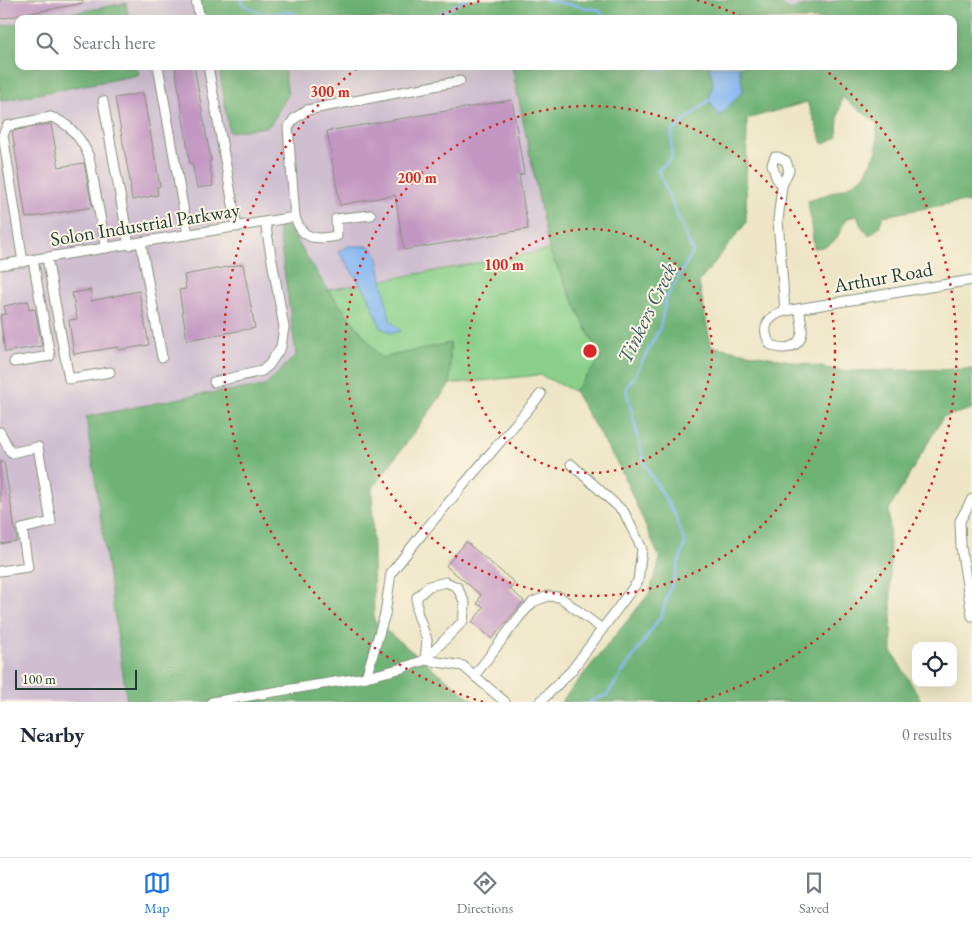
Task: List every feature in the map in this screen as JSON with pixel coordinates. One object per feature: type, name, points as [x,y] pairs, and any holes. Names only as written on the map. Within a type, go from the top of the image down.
[{"type":"street","points":[[196,0],[199,15]]},
{"type":"street","points":[[159,70],[188,235]]},
{"type":"street","points":[[209,70],[237,227]]},
{"type":"street","points":[[371,215],[336,219],[337,236],[323,239],[307,235],[299,229],[295,217],[288,128],[294,118],[307,110],[460,81]]},
{"type":"street","points":[[103,101],[129,245]]},
{"type":"street","points":[[23,262],[3,135],[6,126],[51,117],[57,118],[84,145],[106,248]]},
{"type":"street","points":[[782,186],[778,220],[785,311]]},
{"type":"street","name":"Solon Industrial Parkway","points":[[0,265],[295,217]]},
{"type":"street","points":[[214,382],[262,371],[269,365],[281,347],[284,328],[265,222]]},
{"type":"street","points":[[141,243],[162,357]]},
{"type":"street","points":[[47,258],[69,379],[110,372]]},
{"type":"street","points":[[14,362],[50,356],[33,260]]},
{"type":"street","name":"Arthur Road","points":[[799,308],[802,332],[797,343],[790,348],[783,349],[770,344],[766,338],[766,331],[774,314],[799,308],[972,280]]},
{"type":"street","points":[[366,677],[385,614],[391,573],[541,394]]},
{"type":"street","points":[[0,432],[11,453],[38,447],[52,522],[22,530],[28,567],[0,571]]},
{"type":"street","points":[[540,702],[572,670],[638,581],[642,549],[624,512],[571,464]]},
{"type":"street","points":[[972,499],[960,521],[961,547],[972,616]]},
{"type":"street","points":[[212,702],[366,677],[425,660],[463,621],[465,603],[457,587],[446,582],[429,586],[417,597],[417,612],[427,640],[425,660]]},
{"type":"street","points":[[475,676],[520,616],[533,602],[548,596],[560,597],[602,629]]},
{"type":"street","points":[[425,660],[463,666],[506,702]]},
{"type":"shaded area","points":[[0,0],[196,0],[199,15],[15,15],[15,70],[513,70],[549,250],[328,290],[288,228],[278,226],[296,355],[265,386],[86,418],[127,702],[0,702]]},
{"type":"shaded area","points":[[769,0],[841,0],[791,9]]},
{"type":"green space","points":[[196,0],[768,0],[791,9],[841,0],[972,0],[972,203],[959,202],[883,216],[879,227],[869,236],[860,224],[857,215],[846,219],[832,243],[814,248],[808,201],[847,187],[864,176],[877,151],[877,123],[842,97],[838,116],[837,137],[823,144],[807,102],[747,119],[746,223],[699,282],[711,346],[842,371],[972,369],[972,409],[943,417],[889,510],[892,652],[922,702],[561,702],[649,594],[660,559],[621,470],[574,391],[601,359],[549,250],[513,70],[710,70],[713,82],[709,100],[743,91],[740,70],[957,70],[957,15],[199,15]]},
{"type":"green space","points":[[126,3],[128,15],[62,15]]},
{"type":"green space","points":[[15,24],[15,70],[138,70],[139,75],[0,101],[0,26]]},
{"type":"green space","points":[[220,70],[285,70],[288,95],[271,124],[266,127],[229,132]]},
{"type":"green space","points":[[278,226],[288,227],[328,290],[381,358],[450,343],[450,384],[372,489],[374,621],[475,702],[127,702],[86,417],[196,395],[265,386],[296,355]]},
{"type":"green space","points":[[549,250],[601,359],[574,391],[540,375],[450,384],[450,344],[381,358],[328,290]]},
{"type":"water","points":[[710,70],[740,70],[743,91],[719,116],[709,100],[713,82]]},
{"type":"water","points":[[349,246],[369,246],[377,254],[390,320],[401,331],[392,333],[381,328],[369,297],[338,251]]},
{"type":"building","points":[[0,0],[83,0],[83,3],[0,19]]},
{"type":"building","points":[[176,70],[195,70],[211,161],[209,161],[213,186],[197,188],[192,163],[190,164]]},
{"type":"building","points":[[143,93],[160,186],[157,187],[158,195],[132,200],[115,98]]},
{"type":"building","points":[[512,100],[524,174],[519,175],[528,229],[404,250],[395,195],[340,205],[327,131]]},
{"type":"building","points":[[51,124],[59,167],[84,163],[92,207],[26,218],[12,131]]},
{"type":"building","points":[[243,264],[255,328],[187,340],[179,290],[186,289],[184,275]]},
{"type":"building","points":[[90,290],[91,301],[139,291],[149,345],[119,350],[118,347],[74,354],[69,320],[77,319],[72,293]]},
{"type":"building","points":[[28,301],[29,310],[35,309],[42,346],[5,352],[0,315],[6,314],[4,306]]},
{"type":"building","points":[[0,462],[4,462],[17,541],[0,544]]},
{"type":"building","points":[[466,542],[515,583],[510,589],[524,601],[492,639],[472,622],[484,607],[477,604],[481,595],[446,566]]},
{"type":"waterway","name":"Tinkers Creek","points":[[242,0],[241,3],[261,14],[290,12],[297,15]]},
{"type":"waterway","name":"Tinkers Creek","points":[[438,15],[466,0]]},
{"type":"waterway","name":"Tinkers Creek","points":[[546,0],[599,10],[603,15]]},
{"type":"waterway","name":"Tinkers Creek","points":[[589,702],[607,695],[661,616],[685,544],[674,513],[645,465],[626,388],[634,377],[660,328],[666,299],[693,252],[658,170],[671,159],[672,132],[709,100]]}]
